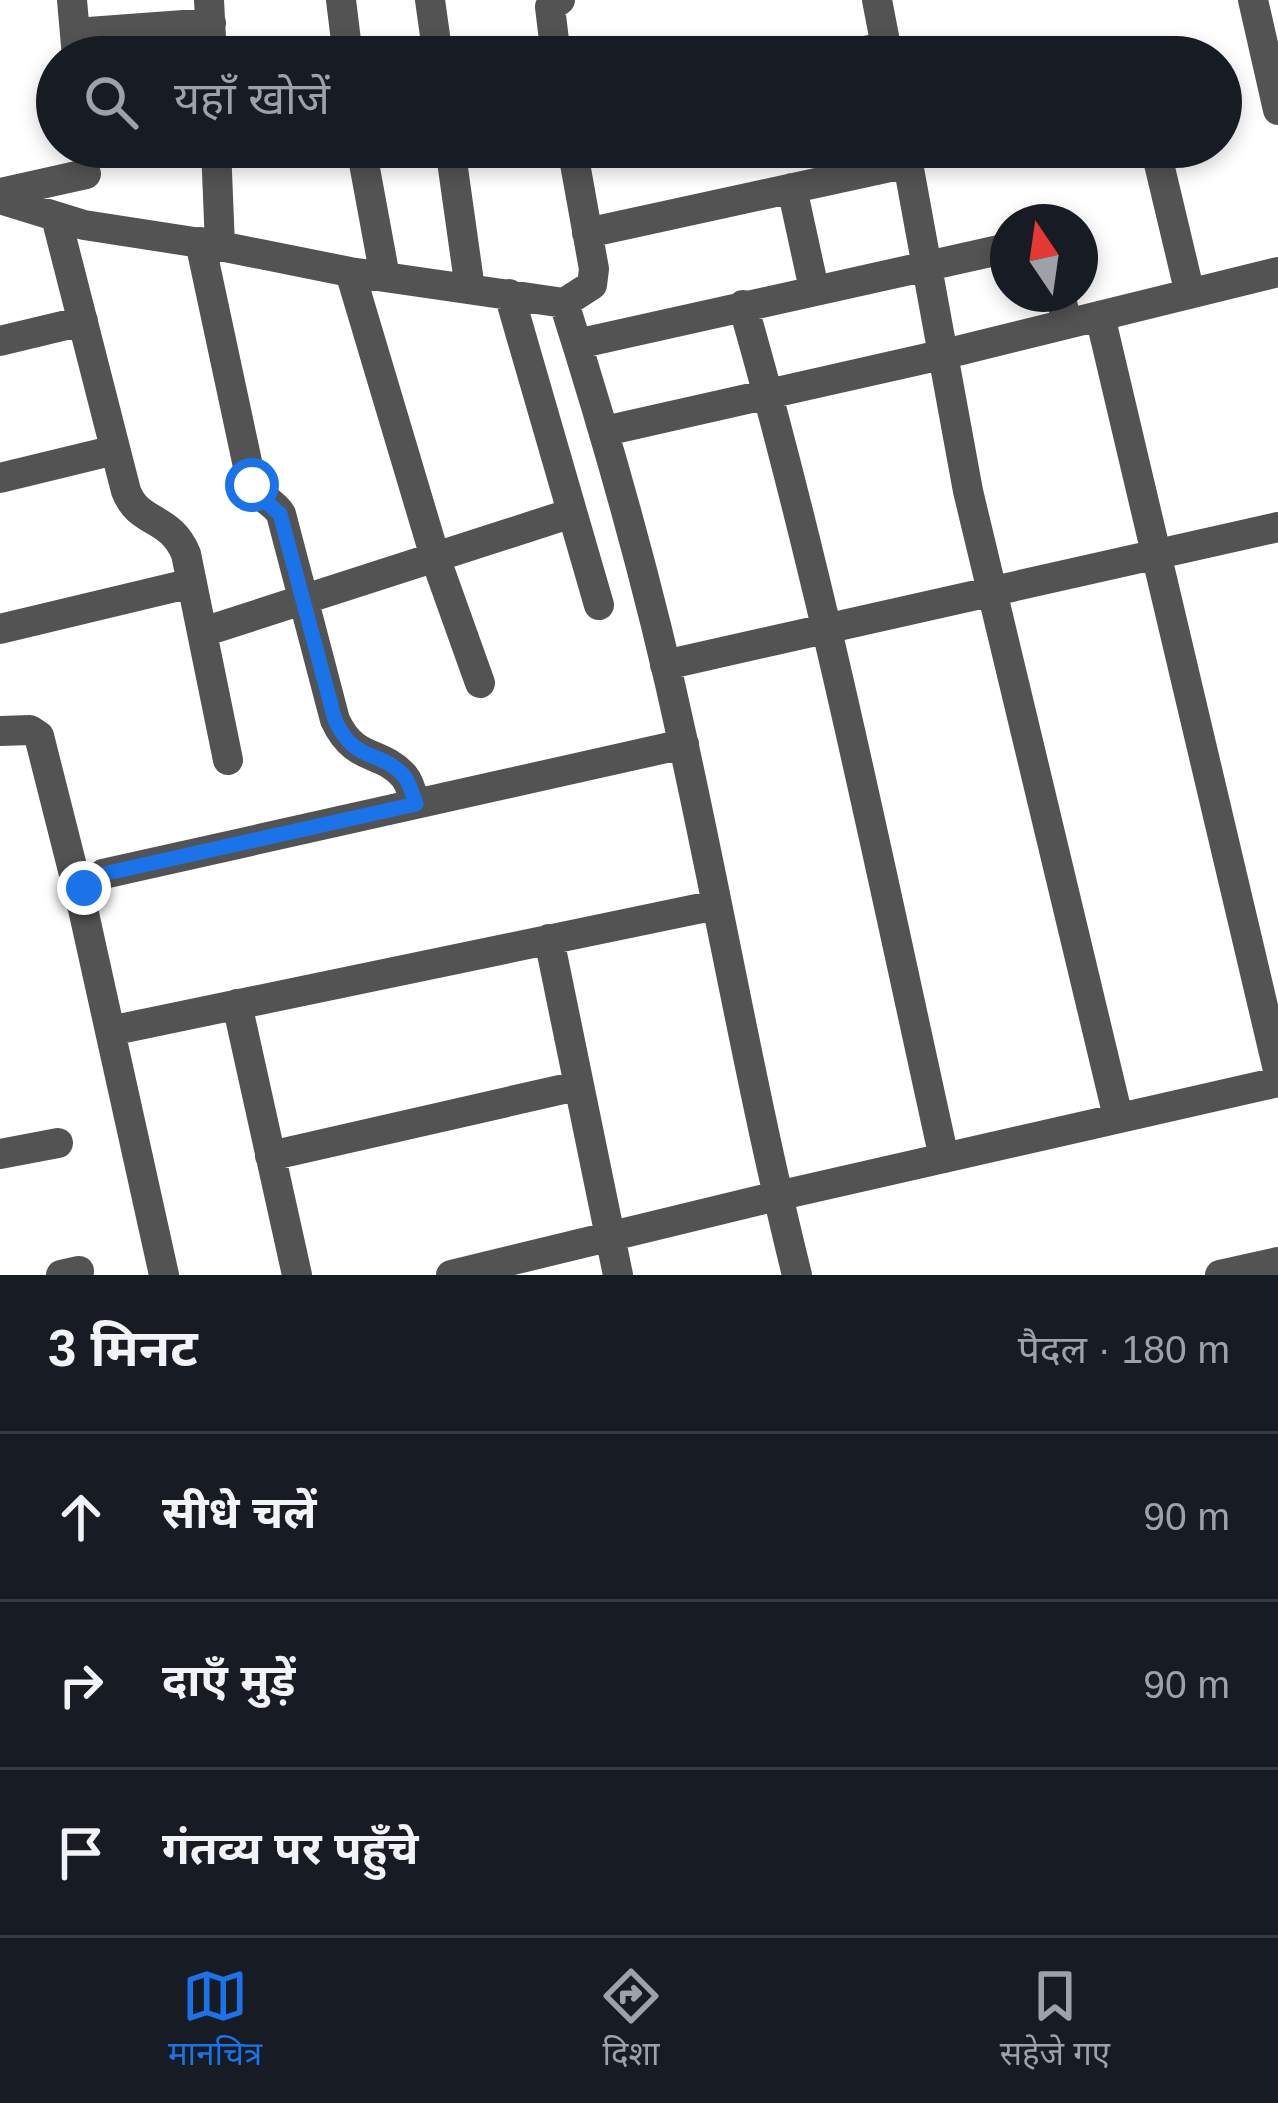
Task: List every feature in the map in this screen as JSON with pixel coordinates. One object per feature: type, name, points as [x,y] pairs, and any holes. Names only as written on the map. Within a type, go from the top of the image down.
[{"type":"street","points":[[72,0],[75,36]]},
{"type":"street","points":[[341,0],[345,36]]},
{"type":"street","points":[[430,0],[435,36]]},
{"type":"street","points":[[553,36],[550,7],[560,0]]},
{"type":"street","points":[[877,0],[884,36]]},
{"type":"street","points":[[1253,0],[1278,110]]},
{"type":"street","points":[[111,36],[210,11]]},
{"type":"street","points":[[0,196],[66,168]]},
{"type":"street","points":[[83,168],[70,221],[83,321],[132,506],[178,536],[228,760]]},
{"type":"street","points":[[215,168],[210,244],[252,485],[280,514],[344,739],[404,776],[416,804]]},
{"type":"street","points":[[365,168],[385,278]]},
{"type":"street","points":[[453,168],[470,289]]},
{"type":"street","points":[[0,196],[70,221],[385,278],[564,303],[592,285],[594,269],[576,168]]},
{"type":"street","points":[[587,232],[792,188],[862,168]]},
{"type":"street","points":[[909,168],[940,355],[989,589],[1118,1117]]},
{"type":"street","points":[[1160,168],[1190,294]]},
{"type":"street","points":[[792,188],[814,289]]},
{"type":"street","points":[[577,344],[990,252]]},
{"type":"street","points":[[350,272],[435,557],[480,683]]},
{"type":"street","points":[[1079,312],[1100,316],[1278,272]]},
{"type":"street","points":[[509,294],[599,605]]},
{"type":"street","points":[[564,303],[605,431],[665,664],[797,1275]]},
{"type":"street","points":[[743,305],[825,629],[944,1158]]},
{"type":"street","points":[[605,431],[940,355],[1055,312]]},
{"type":"street","points":[[1100,316],[1278,1070]]},
{"type":"street","points":[[0,341],[83,321]]},
{"type":"street","points":[[0,478],[115,450]]},
{"type":"street","points":[[202,632],[572,513]]},
{"type":"street","points":[[665,664],[1278,527]]},
{"type":"street","points":[[0,629],[192,584]]},
{"type":"street","points":[[0,731],[30,730],[39,736],[164,1275]]},
{"type":"street","points":[[82,909],[84,888],[103,874],[683,744]]},
{"type":"street","points":[[110,1031],[716,905]]},
{"type":"street","points":[[549,939],[619,1275]]},
{"type":"street","points":[[237,1004],[297,1275]]},
{"type":"street","points":[[457,1274],[1278,1082]]},
{"type":"street","points":[[270,1156],[577,1086]]},
{"type":"street","points":[[0,1154],[58,1143]]},
{"type":"street","points":[[1220,1275],[1278,1262]]},
{"type":"route","points":[[84,888],[103,874],[416,804],[404,776],[344,739],[280,514],[252,485]]}]
